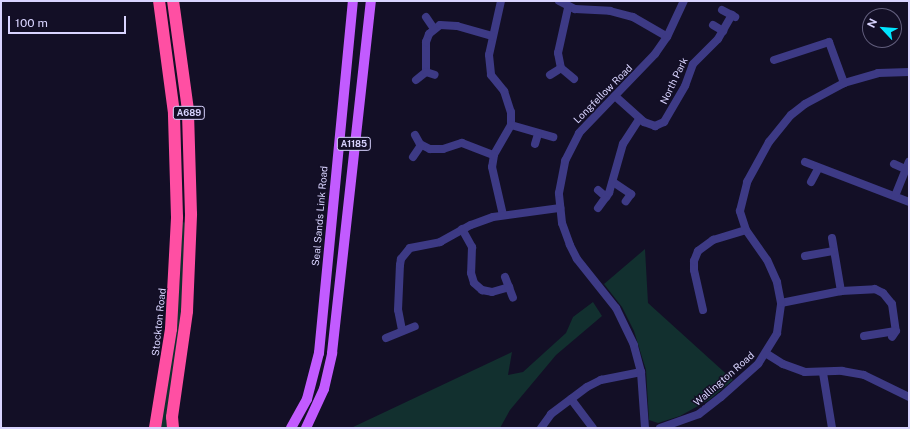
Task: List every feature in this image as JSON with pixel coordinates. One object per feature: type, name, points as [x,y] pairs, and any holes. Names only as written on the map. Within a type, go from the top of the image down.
[{"type":"highway","name":"A689","points":[[159,1],[174,113],[177,217]]},
{"type":"highway","name":"A689","points":[[173,1],[188,110],[191,221],[187,311],[172,417],[173,428]]},
{"type":"highway","points":[[177,217],[191,221]]},
{"type":"highway","name":"Stockton Road","points":[[155,428],[171,329],[177,217]]},
{"type":"main road","name":"Seal Sands Link Road","points":[[290,428],[308,395],[319,353],[353,1]]},
{"type":"main road","name":"A1185","points":[[306,428],[324,389],[332,353],[371,1]]},
{"type":"street","points":[[502,1],[489,55],[489,68],[509,103],[511,125],[494,155],[492,173],[503,215]]},
{"type":"street","points":[[559,1],[568,8],[622,13],[633,17],[667,37]]},
{"type":"street","name":"Longfellow Road","points":[[645,428],[641,372],[634,345],[624,321],[570,245],[560,208],[560,180],[571,146],[588,122],[646,65],[667,37],[684,1]]},
{"type":"street","points":[[568,8],[558,46],[561,68],[574,79]]},
{"type":"street","name":"North Park","points":[[615,96],[639,119],[655,126],[664,122],[685,86],[693,64],[718,39],[734,17],[722,10]]},
{"type":"street","points":[[426,17],[434,28]]},
{"type":"street","points":[[426,72],[426,42],[434,28],[440,25],[457,26],[493,36]]},
{"type":"street","points":[[713,25],[723,31]]},
{"type":"street","points":[[825,34],[844,83]]},
{"type":"street","points":[[774,60],[828,42]]},
{"type":"street","points":[[550,75],[561,68]]},
{"type":"street","points":[[426,72],[435,75]]},
{"type":"street","points":[[416,80],[426,72]]},
{"type":"street","name":"Wallington Road","points":[[660,428],[699,414],[708,408],[767,354],[780,324],[781,303],[774,272],[746,230],[740,211],[743,192],[769,142],[791,115],[805,104],[844,83],[878,74],[909,72]]},
{"type":"street","points":[[598,208],[606,197],[613,182],[623,144],[639,119]]},
{"type":"street","points":[[511,125],[538,134],[553,137]]},
{"type":"street","points":[[536,144],[538,134]]},
{"type":"street","points":[[415,135],[422,145],[437,150],[458,144],[469,144],[494,155]]},
{"type":"street","points":[[413,157],[422,145]]},
{"type":"street","points":[[805,162],[818,169],[909,202]]},
{"type":"street","points":[[894,164],[907,166],[895,196]]},
{"type":"street","points":[[811,182],[818,169]]},
{"type":"street","points":[[613,182],[631,194],[626,201]]},
{"type":"street","points":[[598,190],[606,197]]},
{"type":"street","points":[[402,330],[397,297],[401,259],[410,248],[434,244],[462,229],[503,215],[560,208]]},
{"type":"street","points":[[462,229],[472,247],[471,272],[474,283],[482,290],[492,292],[509,287]]},
{"type":"street","points":[[702,310],[694,270],[694,261],[698,251],[713,240],[746,230]]},
{"type":"street","points":[[832,238],[841,291]]},
{"type":"street","points":[[805,256],[833,251]]},
{"type":"street","points":[[505,277],[513,298]]},
{"type":"street","points":[[781,303],[841,291],[865,288],[883,293],[892,304],[894,334],[864,336]]},
{"type":"street","points":[[386,338],[402,330],[415,326]]},
{"type":"street","points":[[767,354],[795,370],[813,374],[842,371],[857,373],[909,397]]},
{"type":"street","points":[[541,428],[551,414],[601,380],[641,372]]},
{"type":"street","points":[[823,373],[832,428]]},
{"type":"street","points":[[571,399],[593,428]]},
{"type":"green space","points":[[182,222],[187,223],[180,326],[168,428],[160,428],[173,350],[180,278]]},
{"type":"green space","points":[[645,249],[648,303],[733,380],[709,400],[680,416],[658,423],[649,420],[646,370],[634,331],[622,307],[604,284]]},
{"type":"green space","points":[[593,302],[602,316],[556,355],[510,410],[500,428],[351,428],[512,352],[508,375],[523,372],[566,333],[573,317]]}]
